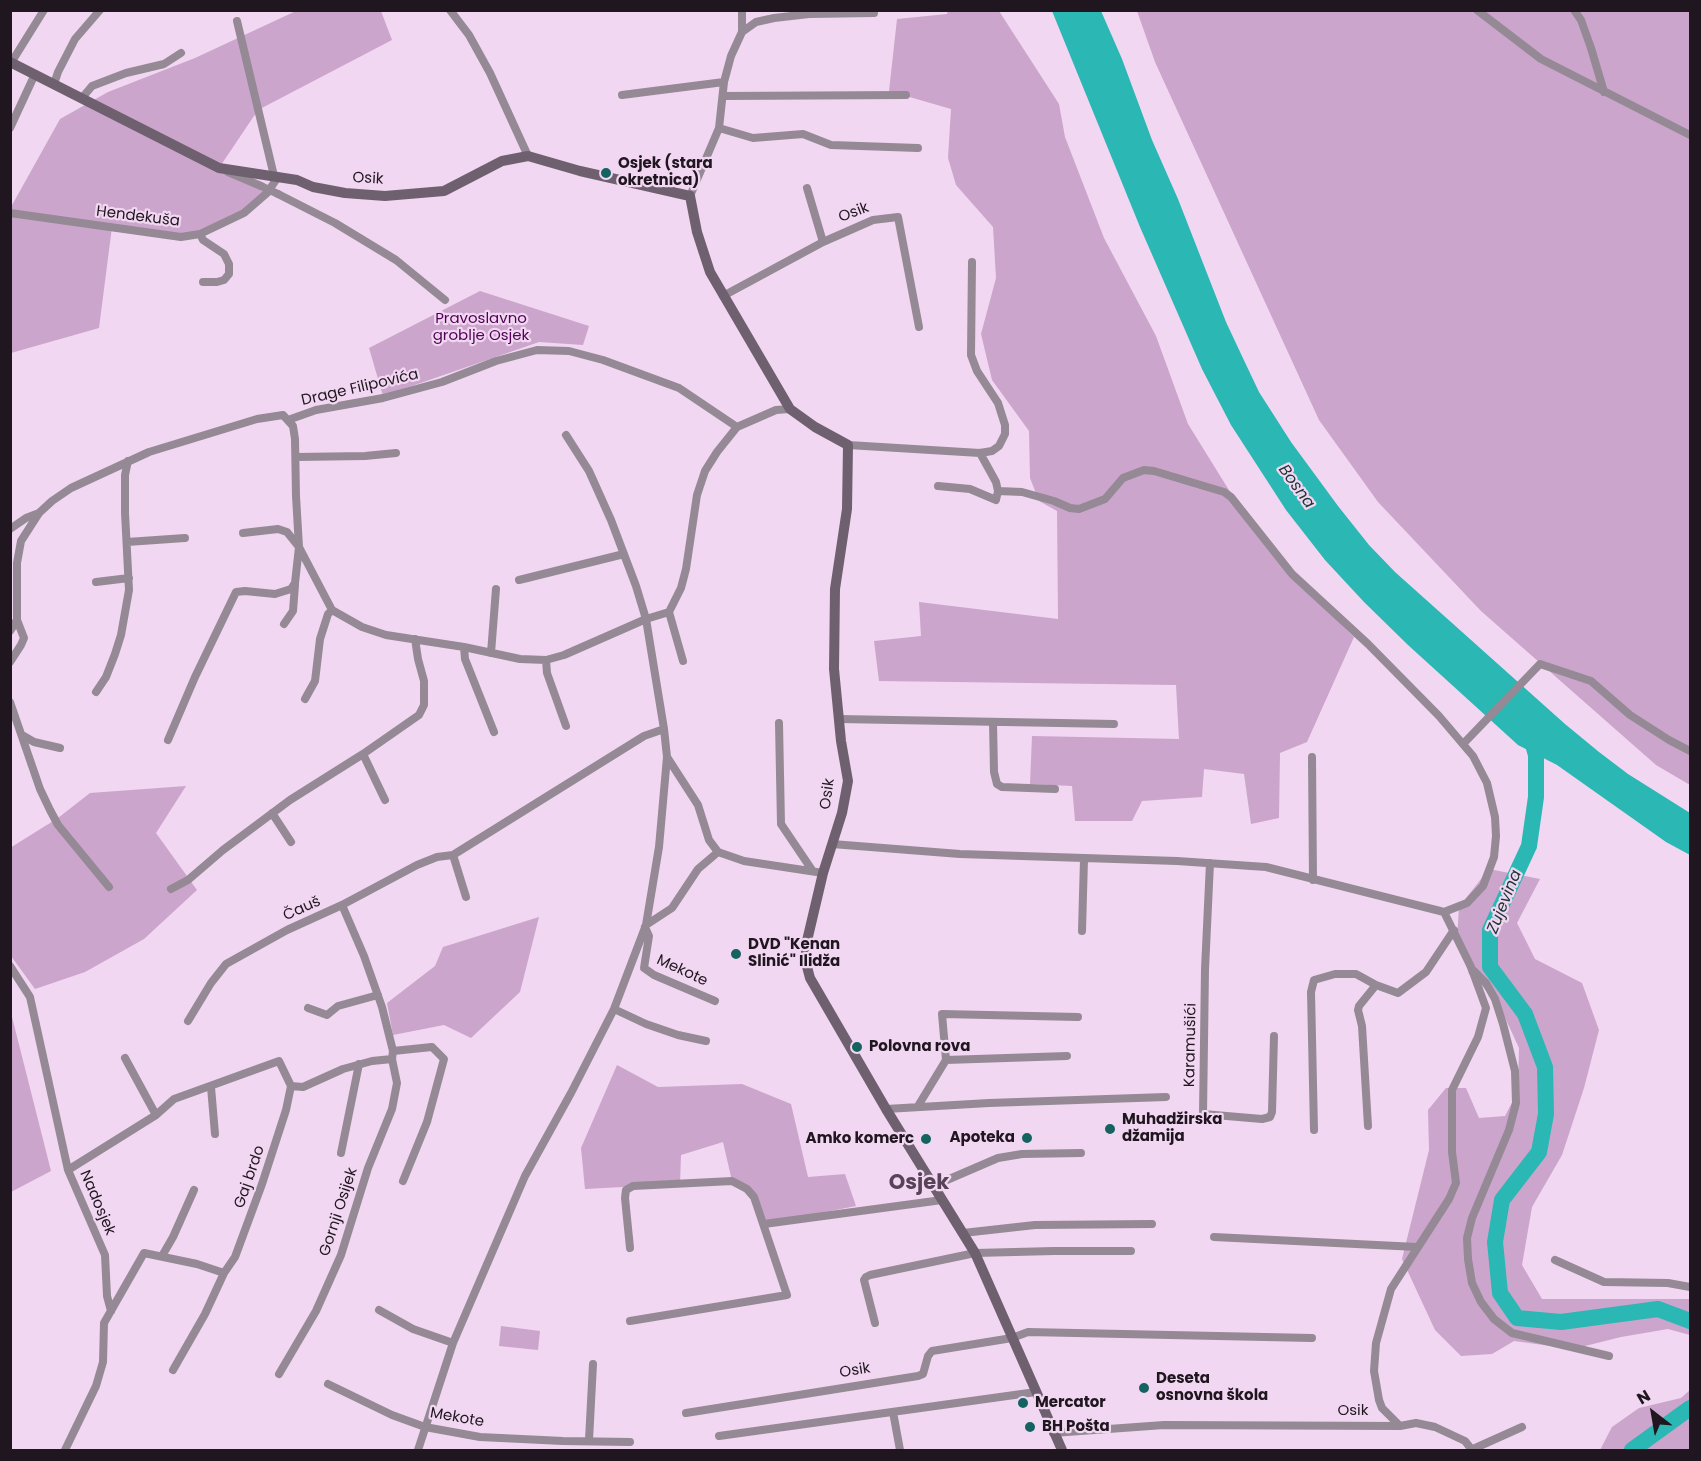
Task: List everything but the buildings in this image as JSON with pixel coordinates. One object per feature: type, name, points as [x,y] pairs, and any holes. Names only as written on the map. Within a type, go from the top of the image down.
[{"type":"main road","name":"Osik","points":[[11,63],[219,168],[297,180],[313,187],[345,193],[385,196],[444,190],[502,161],[528,156],[580,171],[690,196]]},
{"type":"main road","points":[[690,196],[703,252],[723,296],[790,409],[815,427],[848,445]]},
{"type":"main road","name":"Osik","points":[[848,445],[847,509],[835,589],[834,669],[848,781],[842,813],[832,844],[817,871],[806,945],[806,963],[810,978],[886,1109],[975,1253],[1062,1450]]},
{"type":"street","points":[[11,63],[44,10]]},
{"type":"street","points":[[54,84],[75,39],[100,10]]},
{"type":"street","points":[[450,10],[490,73],[528,156]]},
{"type":"street","points":[[690,196],[719,128],[724,82],[731,56],[742,33],[742,10]]},
{"type":"street","points":[[1477,10],[1541,59],[1690,135]]},
{"type":"street","points":[[1574,10],[1581,20],[1592,48],[1604,92]]},
{"type":"street","points":[[742,33],[756,22],[774,18],[809,14],[874,13]]},
{"type":"street","points":[[237,21],[276,177]]},
{"type":"street","points":[[82,98],[92,86],[126,73],[164,64],[181,53]]},
{"type":"street","points":[[10,128],[35,75]]},
{"type":"street","points":[[621,95],[724,82]]},
{"type":"street","points":[[723,96],[906,95]]},
{"type":"street","points":[[719,128],[753,138],[802,134],[831,145],[918,148]]},
{"type":"street","points":[[219,168],[335,223],[396,260],[445,300]]},
{"type":"street","name":"Hendekuša","points":[[10,213],[181,237],[200,234],[244,213],[267,193],[276,177]]},
{"type":"street","points":[[807,188],[823,242]]},
{"type":"street","name":"Osik","points":[[723,296],[823,242],[873,220],[898,217],[919,327]]},
{"type":"street","points":[[200,234],[203,240],[224,254],[230,264],[229,274],[224,280],[203,282]]},
{"type":"street","points":[[848,445],[980,453],[992,451],[999,446],[1005,434],[1005,425],[998,403],[977,371],[971,355],[972,262]]},
{"type":"street","name":"Drage Filipovića","points":[[288,420],[316,410],[383,398],[442,382],[496,361],[537,350],[548,350],[569,351],[603,360],[679,388],[737,428]]},
{"type":"street","points":[[683,661],[669,612],[681,588],[686,569],[697,495],[705,471],[737,428],[776,410],[790,409]]},
{"type":"street","name":"Drage Filipovića","points":[[10,662],[24,638],[17,620],[17,563],[21,541],[39,513],[52,501],[71,488],[128,461],[173,444],[257,419],[283,415],[293,426],[299,547],[293,611],[284,624]]},
{"type":"street","points":[[418,1450],[453,1343],[525,1176],[572,1093],[614,1009],[645,926],[659,847],[666,757],[664,729],[646,620],[624,554],[589,471],[566,435]]},
{"type":"street","points":[[296,457],[396,453]]},
{"type":"street","points":[[938,486],[970,489],[996,500],[998,491],[996,482],[980,453]]},
{"type":"street","points":[[96,692],[106,677],[121,635],[129,590],[125,475],[128,461]]},
{"type":"street","points":[[832,844],[960,854],[1266,867],[1444,912],[1467,903],[1483,886],[1494,857],[1495,826],[1491,798],[1481,769],[1464,743],[1368,644],[1292,574],[1231,496],[1154,471],[1144,470],[1123,478],[1105,499],[1079,508],[1070,508],[1022,492],[998,491]]},
{"type":"street","name":"Drage Filipovića","points":[[10,529],[26,518],[39,513]]},
{"type":"street","points":[[243,533],[283,529],[299,547]]},
{"type":"street","points":[[127,542],[185,538]]},
{"type":"street","name":"Drage Filipovića","points":[[299,547],[332,610]]},
{"type":"street","points":[[519,580],[624,554]]},
{"type":"street","points":[[96,582],[129,578]]},
{"type":"street","points":[[168,740],[236,592],[276,594],[291,589],[295,583]]},
{"type":"street","points":[[491,653],[496,589]]},
{"type":"street","points":[[305,699],[317,672],[320,639],[328,614],[332,610],[362,627],[386,635],[464,647],[520,659],[546,660],[581,649],[669,612]]},
{"type":"street","points":[[10,632],[17,620]]},
{"type":"street","points":[[171,889],[188,880],[272,813],[419,715],[422,711],[424,681],[415,639]]},
{"type":"street","points":[[464,647],[465,659],[494,732]]},
{"type":"street","points":[[546,660],[548,673],[566,726]]},
{"type":"street","points":[[1464,743],[1540,664],[1591,681],[1630,715],[1669,741],[1690,751]]},
{"type":"street","points":[[10,702],[40,789],[58,825],[109,887]]},
{"type":"street","points":[[839,719],[1114,724]]},
{"type":"street","points":[[993,722],[994,772],[997,784],[1002,787],[1055,789]]},
{"type":"street","points":[[779,723],[781,825],[817,871]]},
{"type":"street","name":"Čauš","points":[[188,1021],[211,983],[226,964],[287,930],[342,905],[417,865],[437,857],[453,855],[644,736],[664,729]]},
{"type":"street","points":[[22,735],[34,742],[60,748]]},
{"type":"street","points":[[363,754],[385,800]]},
{"type":"street","points":[[666,757],[698,805],[709,840],[718,852],[753,863],[817,871]]},
{"type":"street","points":[[1312,757],[1313,880]]},
{"type":"street","points":[[272,813],[291,843]]},
{"type":"street","points":[[645,926],[672,908],[698,869],[718,852]]},
{"type":"street","points":[[453,855],[466,897]]},
{"type":"street","points":[[1082,931],[1084,859]]},
{"type":"street","name":"Karamušići","points":[[1210,863],[1205,969],[1203,1114],[1262,1119],[1270,1117],[1274,1036]]},
{"type":"street","name":"Gornji Osijek","points":[[279,1374],[316,1311],[341,1255],[368,1168],[392,1109],[397,1083],[393,1055],[378,995],[342,905]]},
{"type":"street","points":[[1444,912],[1471,967],[1486,1008],[1478,1037],[1452,1090],[1452,1152],[1456,1183],[1449,1199],[1390,1289],[1376,1343],[1374,1371],[1382,1408],[1400,1426],[1416,1423],[1435,1427],[1465,1442],[1472,1450],[1522,1427]]},
{"type":"street","name":"Mekote","points":[[645,926],[649,936],[644,968],[654,975],[715,1001]]},
{"type":"street","points":[[1314,1130],[1312,983],[1319,977],[1356,974],[1398,993],[1426,972],[1454,930]]},
{"type":"street","name":"Nadosjek","points":[[10,966],[30,997],[68,1170],[105,1255],[107,1296],[111,1311],[104,1323],[104,1362],[96,1386],[65,1450]]},
{"type":"street","points":[[1471,967],[1486,983],[1495,999],[1515,1071],[1516,1103],[1509,1130],[1472,1218],[1467,1238],[1472,1283],[1481,1302],[1494,1319],[1512,1333],[1609,1356]]},
{"type":"street","points":[[1368,1126],[1363,1036],[1358,1010],[1376,985]]},
{"type":"street","points":[[308,1008],[327,1015],[338,1006],[378,995]]},
{"type":"street","points":[[614,1009],[645,1024],[706,1041]]},
{"type":"street","points":[[918,1106],[946,1060],[942,1014],[1078,1017]]},
{"type":"street","points":[[68,1170],[156,1115],[174,1099],[279,1060],[291,1086],[303,1087],[359,1064],[432,1047],[444,1059],[427,1122],[403,1181]]},
{"type":"street","points":[[946,1060],[1067,1056]]},
{"type":"street","points":[[125,1058],[156,1115]]},
{"type":"street","points":[[341,1153],[359,1064]]},
{"type":"street","name":"Gaj brdo","points":[[173,1370],[224,1273],[235,1257],[280,1131],[291,1086]]},
{"type":"street","points":[[211,1087],[215,1134]]},
{"type":"street","points":[[886,1109],[1166,1097]]},
{"type":"street","points":[[933,1186],[998,1158],[1022,1154],[1081,1153]]},
{"type":"street","points":[[630,1248],[626,1190],[633,1186],[732,1181],[747,1189],[754,1197],[787,1295],[630,1321]]},
{"type":"street","points":[[162,1256],[194,1190]]},
{"type":"street","points":[[764,1224],[942,1200]]},
{"type":"street","points":[[963,1233],[1035,1225],[1152,1224]]},
{"type":"street","points":[[1214,1237],[1416,1247]]},
{"type":"street","points":[[875,1323],[864,1280],[866,1276],[975,1253],[1131,1251]]},
{"type":"street","points":[[111,1311],[144,1253],[224,1273]]},
{"type":"street","points":[[1555,1260],[1604,1282],[1668,1283],[1690,1287]]},
{"type":"street","points":[[379,1310],[413,1329],[453,1343]]},
{"type":"street","name":"Osik","points":[[686,1413],[918,1376],[923,1374],[928,1356],[932,1351],[1012,1338],[1028,1332],[1312,1338]]},
{"type":"street","points":[[589,1440],[593,1364]]},
{"type":"street","name":"Mekote","points":[[328,1384],[392,1415],[425,1427],[480,1437],[630,1442]]},
{"type":"street","points":[[719,1436],[1036,1392]]},
{"type":"street","points":[[893,1412],[900,1450]]},
{"type":"street","name":"Osik","points":[[1053,1433],[1164,1425],[1400,1426]]},
{"type":"green space","points":[[296,11],[381,11],[392,40],[258,110],[219,168],[267,193],[218,227],[181,237],[112,227],[99,328],[11,353],[11,207],[60,119],[108,92],[195,58]]},
{"type":"green space","points":[[948,11],[999,11],[1059,104],[1065,137],[1104,238],[1156,336],[1188,424],[1232,495],[1293,578],[1354,637],[1307,742],[1280,753],[1279,818],[1251,824],[1244,774],[1204,769],[1202,797],[1142,801],[1132,821],[1075,821],[1072,786],[1030,784],[1032,736],[1179,739],[1176,685],[879,681],[874,641],[921,636],[919,602],[1058,619],[1057,511],[1039,501],[1030,478],[1029,431],[992,380],[981,334],[996,278],[993,227],[956,185],[948,158],[951,109],[889,91],[897,19],[947,14]]},
{"type":"green space","points":[[1137,11],[1690,11],[1690,785],[1656,765],[1481,611],[1378,502],[1319,420],[1155,62]]},
{"type":"green space","name":"Pravoslavno groblje Osjek","points":[[480,291],[589,326],[583,345],[539,342],[383,396],[369,348]]},
{"type":"green space","points":[[186,786],[156,833],[197,890],[144,939],[85,972],[35,989],[11,956],[10,848],[58,818],[90,793]]},
{"type":"green space","points":[[1489,869],[1540,879],[1517,923],[1535,959],[1582,983],[1599,1030],[1584,1088],[1562,1155],[1532,1207],[1522,1265],[1542,1299],[1690,1299],[1690,1335],[1668,1329],[1621,1337],[1573,1349],[1514,1341],[1492,1354],[1461,1356],[1435,1330],[1402,1259],[1429,1150],[1428,1110],[1446,1088],[1466,1088],[1479,1118],[1505,1116],[1518,1091],[1519,1048],[1497,1000],[1469,974],[1457,939],[1459,907]]},
{"type":"green space","points":[[539,917],[520,992],[471,1038],[444,1025],[393,1035],[387,1003],[435,966],[443,947]]},
{"type":"green space","points":[[11,1013],[51,1171],[10,1192]]},
{"type":"green space","points":[[617,1065],[658,1087],[742,1084],[791,1104],[808,1177],[845,1174],[856,1206],[764,1224],[754,1197],[732,1181],[723,1142],[681,1155],[680,1184],[585,1189],[581,1148]]},
{"type":"green space","points":[[501,1326],[540,1331],[538,1350],[499,1346]]},
{"type":"green space","points":[[1690,1390],[1690,1450],[1600,1450],[1612,1427],[1639,1408],[1681,1398]]},
{"type":"water","name":"Bosna","points":[[1052,11],[1101,11],[1226,322],[1259,392],[1291,442],[1338,506],[1369,545],[1395,572],[1565,724],[1628,774],[1690,813],[1690,855],[1666,842],[1557,765],[1518,745],[1364,602],[1325,560],[1286,510],[1231,425],[1202,369],[1140,227]]},
{"type":"waterway","name":"Zujevina","points":[[1530,734],[1536,755],[1536,797],[1529,846],[1490,930],[1490,967],[1525,1014],[1545,1067],[1546,1114],[1539,1152],[1502,1200],[1495,1242],[1500,1293],[1517,1318],[1561,1322],[1658,1309],[1690,1321]]},
{"type":"waterway","name":"Zujevina","points":[[1632,1450],[1690,1408]]},
{"type":"place","name":"Osjek (stara okretnica)","points":[[606,173]]},
{"type":"place","name":"DVD \"Kenan Slinić\" Ilidža","points":[[736,954]]},
{"type":"place","name":"Polovna rova","points":[[857,1047]]},
{"type":"place","name":"Muhadžirska džamija","points":[[1110,1129]]},
{"type":"place","name":"Apoteka","points":[[1027,1138]]},
{"type":"place","name":"Amko komerc","points":[[926,1139]]},
{"type":"place","name":"Deseta osnovna škola","points":[[1144,1388]]},
{"type":"place","name":"Mercator","points":[[1023,1403]]},
{"type":"place","name":"BH Pošta","points":[[1030,1427]]},
{"type":"district","name":"Osjek","points":[[919,1184]]}]
